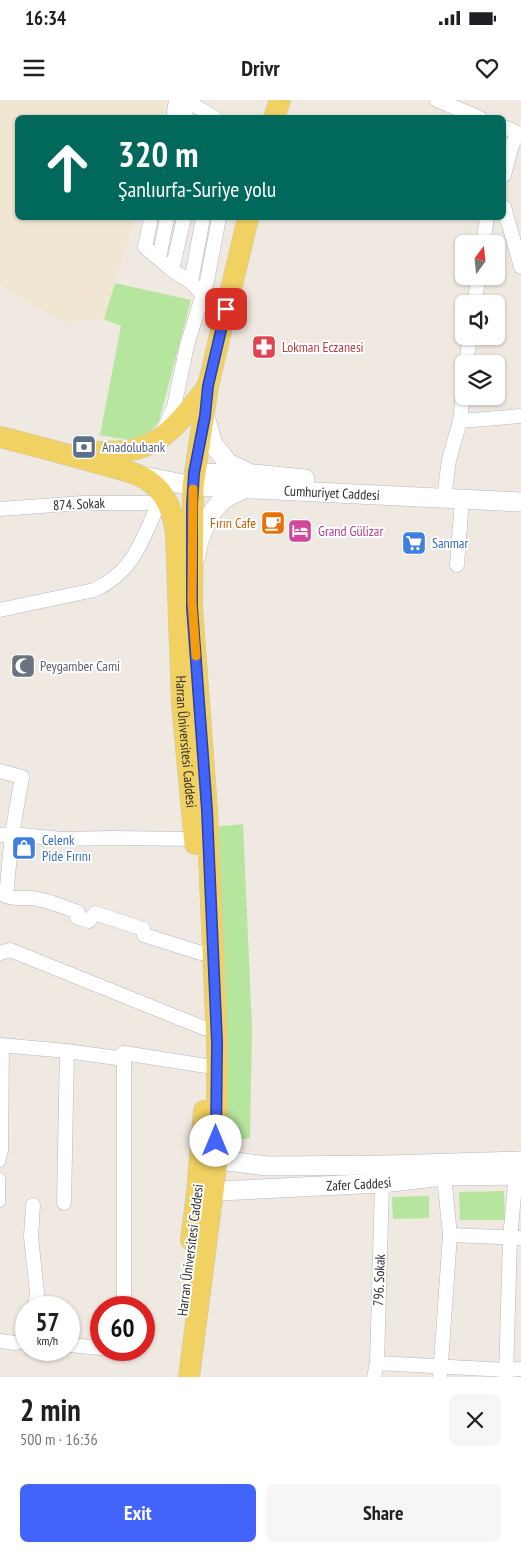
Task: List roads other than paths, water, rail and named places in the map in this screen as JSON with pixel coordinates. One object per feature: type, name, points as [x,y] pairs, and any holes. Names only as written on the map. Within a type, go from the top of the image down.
[{"type":"main road","points":[[275,115],[280,100]]},
{"type":"main road","name":"Harran Üniversitesi Caddesi","points":[[188,1377],[217,1042],[207,810],[192,602],[193,480],[205,416],[208,386],[248,220]]},
{"type":"main road","points":[[63,453],[124,451],[154,442],[180,422],[208,386]]},
{"type":"main road","points":[[192,602],[197,546],[206,523],[216,506],[248,482],[228,463],[213,444],[205,416]]},
{"type":"main road","points":[[0,438],[63,453],[143,476]]},
{"type":"main road","name":"Harran Üniversitesi Caddesi","points":[[143,476],[162,493],[174,519],[176,535],[182,704],[195,839],[202,953],[208,1159]]},
{"type":"main road","name":"Cumhuriyet Caddesi","points":[[143,476],[193,480],[445,490],[521,491]]},
{"type":"main road","name":"Cumhuriyet Caddesi","points":[[248,482],[521,502]]},
{"type":"main road","name":"Zafer Caddesi","points":[[208,1159],[267,1166],[388,1166],[519,1170]]},
{"type":"main road","name":"Zafer Caddesi","points":[[205,1192],[382,1183],[519,1170]]},
{"type":"main road","name":"Harran Üniversitesi Caddesi","points":[[174,1377],[205,1192]]},
{"type":"street","points":[[174,115],[178,100]]},
{"type":"street","points":[[178,100],[186,115]]},
{"type":"street","points":[[186,100],[209,115]]},
{"type":"street","points":[[437,100],[473,115]]},
{"type":"street","points":[[506,128],[520,133],[512,145],[506,168]]},
{"type":"street","points":[[506,214],[521,267]]},
{"type":"street","points":[[151,220],[145,247],[172,270],[191,282],[202,294]]},
{"type":"street","points":[[159,258],[167,220]]},
{"type":"street","points":[[172,270],[184,220]]},
{"type":"street","points":[[191,282],[203,220]]},
{"type":"street","points":[[154,442],[167,426],[174,407],[187,345],[207,281],[219,220]]},
{"type":"street","points":[[485,235],[487,220]]},
{"type":"street","points":[[445,490],[449,460],[460,421],[462,405]]},
{"type":"street","points":[[460,421],[521,416]]},
{"type":"street","points":[[457,565],[462,499]]},
{"type":"street","name":"874. Sokak","points":[[0,509],[82,503],[159,503],[137,552],[126,569],[106,585],[94,590],[0,610]]},
{"type":"street","points":[[0,771],[22,776],[6,835],[6,896],[14,899],[30,898],[47,902],[78,912],[77,917],[89,921],[95,913],[143,929],[144,935],[202,953]]},
{"type":"street","points":[[6,835],[62,839],[195,839]]},
{"type":"street","points":[[0,953],[10,950],[204,1028]]},
{"type":"street","points":[[0,1162],[2,1151],[2,1045],[67,1050],[117,1058],[124,1053],[206,1066]]},
{"type":"street","points":[[64,1203],[67,1050]]},
{"type":"street","points":[[124,1053],[124,1296]]},
{"type":"street","points":[[506,1374],[519,1170]]},
{"type":"street","points":[[440,1372],[450,1235],[444,1176]]},
{"type":"street","points":[[0,1178],[0,1202]]},
{"type":"street","name":"796. Sokak","points":[[375,1370],[382,1183]]},
{"type":"street","points":[[33,1205],[31,1237],[36,1296]]},
{"type":"street","points":[[450,1235],[515,1238]]},
{"type":"street","points":[[0,1342],[15,1343]]},
{"type":"street","points":[[375,1370],[506,1374],[521,1369]]},
{"type":"place","name":"Lokman Eczanesi","points":[[264,347]]},
{"type":"place","name":"Anadolubank","points":[[84,447]]},
{"type":"place","name":"Fırın Cafe","points":[[273,523]]},
{"type":"place","name":"Grand Gülizar","points":[[300,531]]},
{"type":"place","name":"Sanmar","points":[[414,543]]},
{"type":"place","name":"Peygamber Cami","points":[[23,666]]},
{"type":"place","name":"Celenk Pide Fırını","points":[[24,848]]}]
